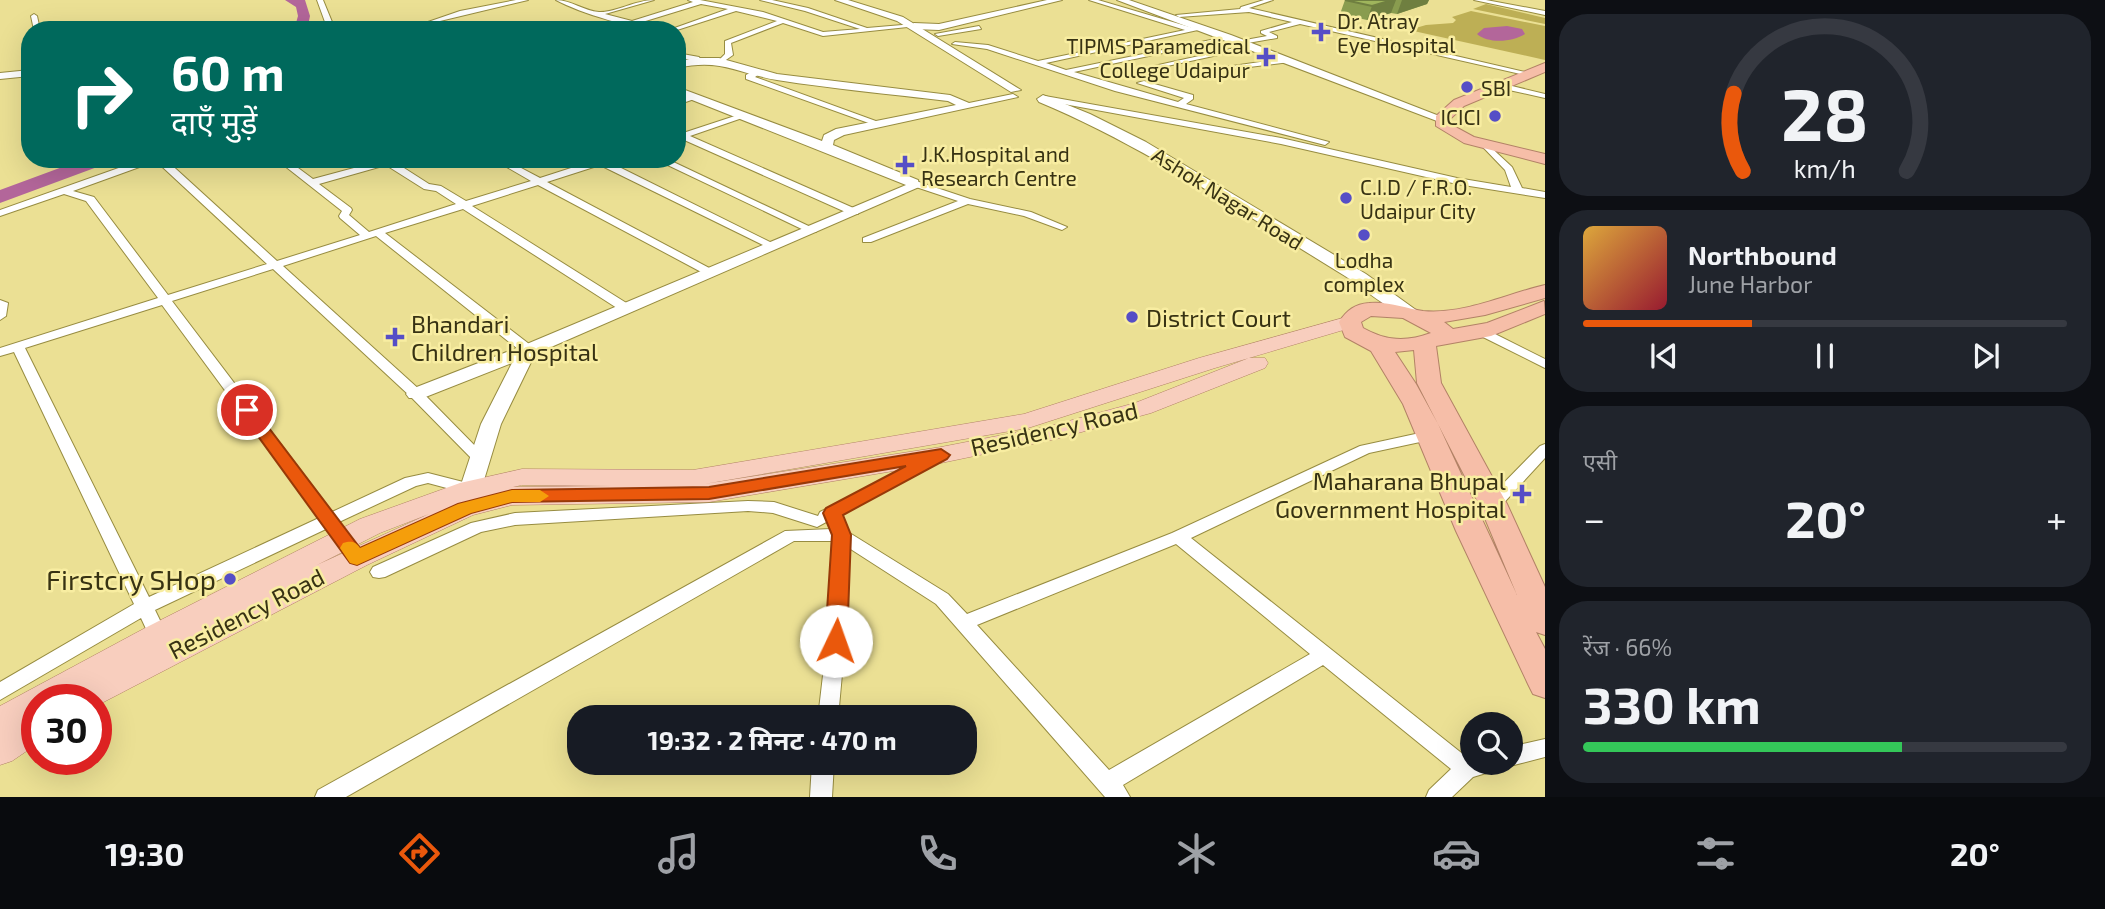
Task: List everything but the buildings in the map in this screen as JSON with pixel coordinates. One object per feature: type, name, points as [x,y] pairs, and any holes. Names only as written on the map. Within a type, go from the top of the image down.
[{"type":"highway","points":[[1545,67],[1452,107],[1441,119],[1443,126],[1451,132],[1484,144],[1545,157]]},
{"type":"highway","points":[[1545,74],[1470,107],[1457,117],[1455,125],[1471,136],[1545,157]]},
{"type":"highway","points":[[1379,346],[1418,323],[1503,306],[1545,290]]},
{"type":"highway","points":[[1545,306],[1470,336],[1369,309],[1356,314],[1351,327],[1379,346],[1399,375],[1545,684]]},
{"type":"highway","points":[[1418,323],[1429,383],[1493,504],[1545,622]]},
{"type":"main road","points":[[839,0],[876,10],[914,26],[1029,95],[1145,153],[1418,323]]},
{"type":"main road","points":[[853,0],[906,16],[955,44],[1029,95]]},
{"type":"main road","name":"Residency Road","points":[[102,684],[162,644],[351,549],[467,499],[709,493],[940,445],[1056,432],[1143,408],[1351,327]]},
{"type":"main road","points":[[76,684],[162,644]]},
{"type":"main road","points":[[0,722],[21,711]]},
{"type":"main road","points":[[0,750],[21,736]]},
{"type":"street","points":[[320,0],[328,21]]},
{"type":"street","points":[[467,0],[485,7]]},
{"type":"street","points":[[441,21],[485,7],[525,0]]},
{"type":"street","points":[[559,0],[625,21]]},
{"type":"street","points":[[599,14],[651,0]]},
{"type":"street","points":[[691,0],[784,20],[837,42]]},
{"type":"street","points":[[763,0],[806,9],[868,30]]},
{"type":"street","points":[[823,34],[914,26],[939,27],[1058,0]]},
{"type":"street","points":[[1092,0],[1192,31]]},
{"type":"street","points":[[1121,0],[1253,46],[1441,119]]},
{"type":"street","points":[[1135,0],[1234,36],[1236,40]]},
{"type":"street","points":[[1179,15],[1242,9],[1270,0]]},
{"type":"street","points":[[1477,0],[1545,13]]},
{"type":"street","points":[[638,21],[700,2]]},
{"type":"street","points":[[686,25],[735,9]]},
{"type":"street","points":[[1242,9],[1529,74]]},
{"type":"street","points":[[34,16],[35,21]]},
{"type":"street","points":[[723,60],[729,55],[727,42],[784,20]]},
{"type":"street","points":[[1065,72],[1236,40],[1275,37],[1263,32],[1301,22]]},
{"type":"street","points":[[938,34],[979,28]]},
{"type":"street","points":[[1036,63],[1204,28]]},
{"type":"street","points":[[955,44],[981,46],[1118,89],[1305,136],[1392,165]]},
{"type":"street","points":[[1158,66],[1253,46]]},
{"type":"street","points":[[686,57],[723,60],[773,77],[950,98],[968,106]]},
{"type":"street","points":[[686,62],[696,59]]},
{"type":"street","points":[[1216,69],[1287,60]]},
{"type":"street","points":[[758,72],[749,77],[880,124]]},
{"type":"street","points":[[0,76],[21,74]]},
{"type":"street","points":[[1141,83],[1190,97],[1184,105],[1161,120]]},
{"type":"street","points":[[1512,88],[1545,96]]},
{"type":"street","points":[[1108,95],[1118,89]]},
{"type":"street","points":[[686,94],[913,183],[967,201],[1027,214],[1062,227]]},
{"type":"street","points":[[827,147],[828,138],[840,132],[1029,95],[1392,165],[1457,181],[1545,195]]},
{"type":"street","points":[[686,100],[695,97]]},
{"type":"street","points":[[1087,106],[1097,100]]},
{"type":"street","points":[[1402,104],[1452,107]]},
{"type":"street","points":[[686,134],[744,116]]},
{"type":"street","points":[[686,139],[854,212]]},
{"type":"street","points":[[1484,144],[1508,169],[1518,191]]},
{"type":"street","points":[[0,213],[131,168]]},
{"type":"street","points":[[167,168],[416,394],[478,457]]},
{"type":"street","points":[[292,168],[347,210],[344,216],[528,350]]},
{"type":"street","points":[[311,183],[362,168]]},
{"type":"street","points":[[397,168],[427,187],[438,188],[466,205],[624,307]]},
{"type":"street","points":[[514,168],[709,272]]},
{"type":"street","points":[[162,644],[6,348],[275,266],[580,168]]},
{"type":"street","points":[[621,168],[773,246]]},
{"type":"street","points":[[678,168],[812,230]]},
{"type":"street","points":[[416,394],[528,350],[624,307],[812,230],[906,190],[913,183]]},
{"type":"street","points":[[65,191],[90,199],[351,549]]},
{"type":"street","points":[[867,240],[967,201]]},
{"type":"street","points":[[1483,332],[1545,364]]},
{"type":"street","points":[[0,692],[144,607],[411,482],[428,478],[467,499],[478,457],[503,397],[528,350]]},
{"type":"street","points":[[964,623],[1178,537],[1365,449],[1429,436]]},
{"type":"street","points":[[326,797],[825,517],[940,445]]},
{"type":"street","points":[[1493,504],[1545,450]]},
{"type":"street","points":[[379,572],[477,527],[514,519],[748,506],[825,517],[841,535],[942,599],[1113,790],[1324,655]]},
{"type":"street","points":[[791,535],[841,535]]},
{"type":"street","points":[[829,705],[836,641],[841,535]]},
{"type":"street","points":[[1178,537],[1460,764]]},
{"type":"street","points":[[1523,754],[1545,748]]},
{"type":"street","points":[[821,797],[822,775]]},
{"type":"street","points":[[1437,797],[1460,775]]},
{"type":"shaded area","points":[[1486,4],[1545,18],[1545,24],[1473,9]]},
{"type":"shaded area","points":[[1471,11],[1545,26],[1545,60],[1409,30],[1426,25],[1453,23],[1456,20],[1452,17]]},
{"type":"shaded area","points":[[1507,26],[1522,29],[1525,34],[1501,41],[1477,34],[1484,28]]},
{"type":"waterway","points":[[291,0],[301,3],[304,21]]},
{"type":"waterway","points":[[0,197],[78,168]]},
{"type":"slow traffic","points":[[350,548],[357,558],[465,508],[512,496],[540,496]]},
{"type":"place","name":"Dr. Atray Eye Hospital","points":[[1321,32]]},
{"type":"place","name":"TIPMS Paramedical College Udaipur","points":[[1266,57]]},
{"type":"place","name":"SBI","points":[[1467,87]]},
{"type":"place","name":"ICICI","points":[[1495,116]]},
{"type":"place","name":"J.K.Hospital and Research Centre","points":[[905,165]]},
{"type":"place","name":"C.I.D / F.R.O. Udaipur City","points":[[1346,198]]},
{"type":"place","name":"Lodha complex","points":[[1364,235]]},
{"type":"place","name":"District Court","points":[[1132,317]]},
{"type":"place","name":"Bhandari Children Hospital","points":[[395,337]]},
{"type":"place","name":"Maharana Bhupal Government Hospital","points":[[1522,494]]},
{"type":"place","name":"Firstcry SHop","points":[[230,579]]},
{"type":"route","points":[[247,410],[357,558],[465,508],[512,496],[709,493],[941,455],[832,513],[841,535],[836,641]]}]
